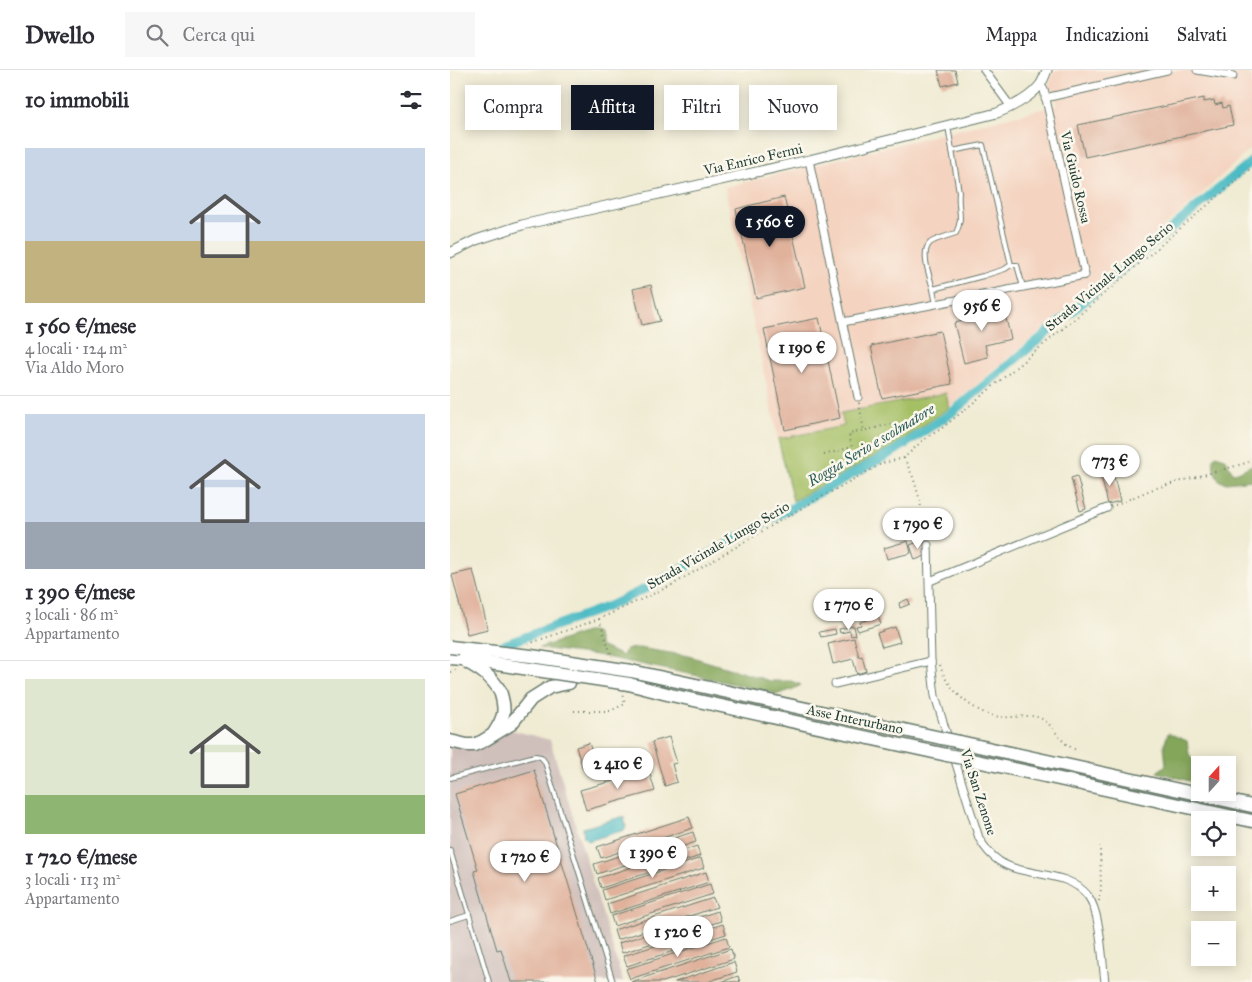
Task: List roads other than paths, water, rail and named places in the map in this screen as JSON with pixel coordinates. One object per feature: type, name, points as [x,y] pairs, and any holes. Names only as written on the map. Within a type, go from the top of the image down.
[{"type":"highway","name":"Asse Interurbano","points":[[450,647],[531,656],[941,738],[1252,806]]},
{"type":"highway","name":"Asse Interurbano","points":[[450,658],[461,664],[630,677],[671,695],[1252,820]]},
{"type":"highway","points":[[461,664],[482,670],[500,691],[505,705],[501,722],[492,735]]},
{"type":"highway","points":[[450,741],[474,745],[512,724],[531,699],[550,688],[569,683],[589,685],[630,677]]},
{"type":"street","points":[[984,70],[1011,107]]},
{"type":"street","name":"Via Enrico Fermi","points":[[450,253],[476,240],[522,225],[809,160],[997,113],[1025,98],[1040,84],[1047,70]]},
{"type":"street","points":[[1045,98],[1167,70]]},
{"type":"street","points":[[1197,70],[1233,76]]},
{"type":"street","name":"Via Guido Rossa","points":[[1023,287],[1085,275],[1044,90],[1040,84]]},
{"type":"street","points":[[809,160],[858,396]]},
{"type":"street","points":[[843,322],[1023,287]]},
{"type":"street","points":[[930,581],[1108,508]]},
{"type":"street","name":"Via San Zenone","points":[[928,545],[931,650],[935,696],[979,838],[984,847],[1000,862],[1062,879],[1076,885],[1088,896],[1096,915],[1105,982]]},
{"type":"street","points":[[835,684],[932,662]]},
{"type":"lane","points":[[936,304],[925,251],[930,243],[956,233],[960,225],[961,216],[948,125]]},
{"type":"lane","points":[[952,151],[983,145],[1011,265]]},
{"type":"lane","points":[[933,288],[983,276],[1006,269],[1011,265],[1017,265],[1023,287]]},
{"type":"lane","points":[[450,778],[535,756],[541,757],[545,762],[613,982]]},
{"type":"lane","points":[[450,850],[489,982]]},
{"type":"lane","points":[[450,921],[469,915]]},
{"type":"water","points":[[624,817],[626,827],[624,830],[588,841],[584,837],[583,828]]},
{"type":"waterway","name":"Roggia Serio e scolmatore","points":[[490,650],[609,606],[653,585],[896,450],[950,414],[1252,161]]}]
